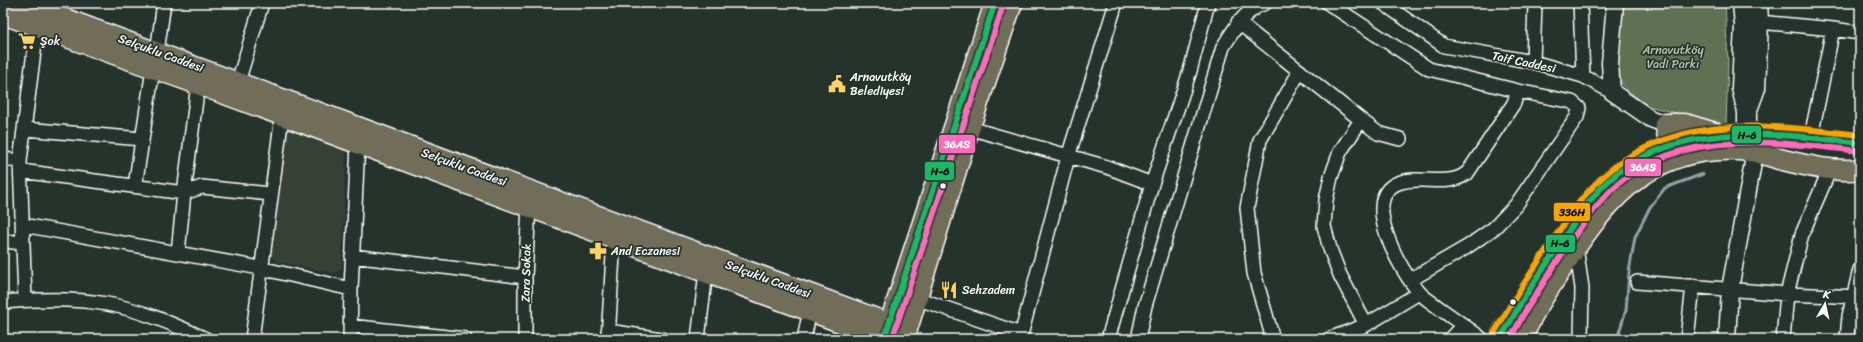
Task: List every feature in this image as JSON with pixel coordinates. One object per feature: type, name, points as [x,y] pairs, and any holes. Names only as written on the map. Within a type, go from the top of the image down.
[{"type":"main road","name":"Selçuklu Caddesi","points":[[22,3],[155,60],[198,84],[282,116],[360,136],[892,335]]},
{"type":"main road","points":[[1742,3],[1744,25],[1741,88],[1747,112],[1749,142]]},
{"type":"main road","points":[[1747,112],[1756,88],[1759,22],[1758,3]]},
{"type":"main road","points":[[892,335],[916,298],[969,128],[999,4]]},
{"type":"main road","points":[[892,335],[999,4]]},
{"type":"main road","name":"Selçuklu Caddesi","points":[[3,14],[37,28],[238,82],[529,208],[590,222],[614,238],[810,310],[892,335]]},
{"type":"main road","points":[[1666,146],[1668,137],[1665,124],[1685,124],[1749,142],[1799,163],[1844,171],[1860,169]]},
{"type":"main road","points":[[1511,331],[1576,221],[1609,181],[1630,165],[1666,146],[1721,135]]},
{"type":"main road","points":[[1799,163],[1794,153],[1796,145],[1800,140],[1811,137]]},
{"type":"main road","points":[[1511,331],[1576,247],[1587,230],[1617,194],[1637,177],[1671,160],[1702,152],[1728,150],[1749,142],[1811,137],[1860,143]]},
{"type":"street","points":[[135,186],[164,3]]},
{"type":"street","points":[[238,82],[262,3]]},
{"type":"street","points":[[916,298],[1020,337],[1068,157],[1116,3]]},
{"type":"street","points":[[1108,339],[1152,184],[1190,70],[1208,3]]},
{"type":"street","points":[[1138,339],[1144,306],[1223,47],[1238,22],[1260,5],[1265,3]]},
{"type":"street","points":[[1328,3],[1429,69],[1518,91],[1572,102],[1577,105],[1578,114],[1516,205],[1494,228],[1467,247],[1410,280]]},
{"type":"street","name":"Taif Caddesi","points":[[1383,3],[1401,9],[1444,46],[1533,62],[1583,76],[1612,92],[1651,119],[1665,124]]},
{"type":"street","points":[[1533,62],[1535,3]]},
{"type":"street","points":[[1580,3],[1583,76]]},
{"type":"street","points":[[1612,92],[1610,62],[1615,3]]},
{"type":"street","points":[[1238,22],[1378,133],[1400,139]]},
{"type":"street","points":[[1759,22],[1860,33]]},
{"type":"street","points":[[25,300],[20,166],[37,28]]},
{"type":"street","points":[[1811,137],[1833,29]]},
{"type":"street","points":[[1273,339],[1254,273],[1247,208],[1260,140],[1300,71]]},
{"type":"street","points":[[178,253],[198,84]]},
{"type":"street","points":[[1482,339],[1462,326],[1419,293],[1401,268],[1385,230],[1381,208],[1385,194],[1390,187],[1404,181],[1450,180],[1463,176],[1468,172],[1514,104],[1518,91]]},
{"type":"street","points":[[252,339],[260,268],[282,116]]},
{"type":"street","points":[[1361,120],[1340,152],[1335,164],[1326,200],[1324,226],[1330,249],[1340,275],[1366,325]]},
{"type":"street","points":[[969,128],[1108,167],[1152,184]]},
{"type":"street","points":[[25,129],[142,139]]},
{"type":"street","points":[[360,136],[352,256],[350,332],[465,339]]},
{"type":"street","points":[[1727,339],[1730,290],[1752,163],[1749,142]]},
{"type":"street","points":[[3,159],[20,166],[184,193],[202,187],[270,194]]},
{"type":"street","points":[[1783,339],[1787,294],[1802,234],[1830,169]]},
{"type":"street","name":"Zara Sokak","points":[[525,339],[525,277],[529,208]]},
{"type":"street","points":[[23,225],[260,268],[351,289]]},
{"type":"street","points":[[614,238],[608,335],[662,339]]},
{"type":"street","points":[[3,241],[23,243]]},
{"type":"street","points":[[1576,247],[1582,288],[1581,339]]},
{"type":"street","points":[[352,256],[525,277]]},
{"type":"street","points":[[1847,339],[1849,316],[1857,297],[1860,269]]},
{"type":"street","points":[[698,339],[706,272]]},
{"type":"street","points":[[1637,282],[1787,294],[1857,297]]},
{"type":"street","points":[[1687,339],[1693,286]]},
{"type":"street","points":[[1329,339],[1366,325],[1419,293]]},
{"type":"street","points":[[3,302],[25,300],[107,304],[162,320],[206,339]]},
{"type":"street","points":[[804,339],[810,310]]},
{"type":"street","points":[[1450,339],[1462,326]]},
{"type":"shaded area","points":[[291,128],[346,151],[342,268],[335,273],[277,262],[271,254],[284,133]]},
{"type":"green space","name":"Arnavutköy Vadi Parkı","points":[[1620,3],[1725,3],[1728,63],[1726,125],[1648,106],[1628,91],[1620,81],[1617,43]]},
{"type":"waterway","points":[[1617,339],[1626,310],[1629,272],[1635,237],[1650,207],[1665,188],[1703,174]]},
{"type":"transit line","name":"H-6","points":[[884,339],[995,3]]},
{"type":"transit line","name":"36AS","points":[[892,339],[1003,6]]},
{"type":"transit line","name":"336H","points":[[1493,334],[1534,268],[1572,212],[1601,179],[1632,155],[1666,139],[1702,130],[1740,127],[1779,127],[1860,135]]},
{"type":"transit line","name":"H-6","points":[[1499,339],[1536,279],[1585,207],[1605,184],[1632,163],[1662,149],[1693,140],[1726,135],[1760,134],[1794,136],[1860,143]]},
{"type":"transit line","name":"36AS","points":[[1509,339],[1562,254],[1591,213],[1602,200],[1628,176],[1657,160],[1689,149],[1722,144],[1792,144],[1859,151]]},
{"type":"place","name":"Şok","points":[[27,41]]},
{"type":"place","name":"Arnavutköy Belediyesi","points":[[837,84]]},
{"type":"place","name":"And Eczanesi","points":[[598,251]]},
{"type":"place","name":"Sehzadem","points":[[949,290]]}]
